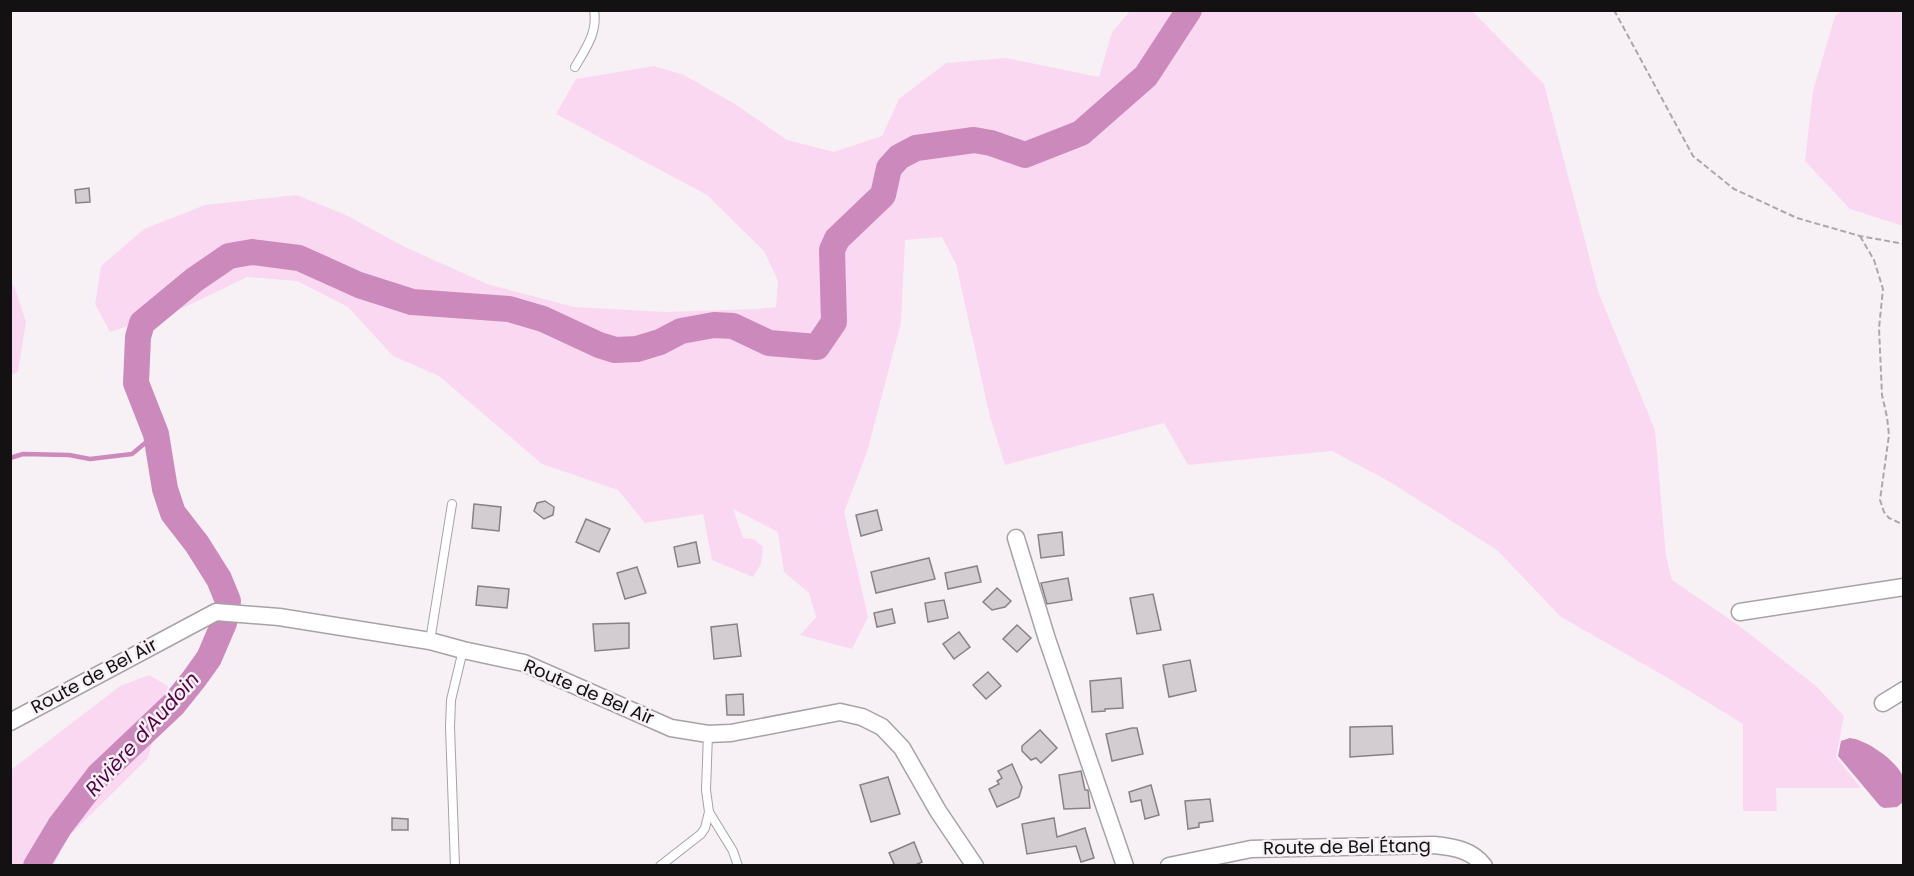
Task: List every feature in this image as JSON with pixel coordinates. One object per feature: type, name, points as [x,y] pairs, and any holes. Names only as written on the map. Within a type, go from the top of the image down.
[{"type":"street","points":[[1016,538],[1047,639],[1125,866]]},
{"type":"street","points":[[1740,612],[1904,587]]},
{"type":"street","name":"Route de Bel Air","points":[[10,722],[216,612],[279,616],[430,641],[524,663],[671,728],[708,734],[731,733],[840,712],[862,717],[882,727],[902,748],[938,811],[975,866]]},
{"type":"street","points":[[1883,703],[1904,690]]},
{"type":"street","name":"Route de Bel Étang","points":[[1169,866],[1251,849],[1434,844],[1454,847],[1476,856],[1484,866]]},
{"type":"lane","points":[[575,67],[591,39],[594,30],[594,10]]},
{"type":"lane","points":[[430,641],[452,504]]},
{"type":"lane","points":[[455,866],[450,718],[451,699],[463,650]]},
{"type":"lane","points":[[660,866],[701,834],[705,828],[709,812],[706,790],[708,734]]},
{"type":"lane","points":[[709,812],[733,851],[738,866]]},
{"type":"path","points":[[1614,10],[1677,131],[1693,156],[1734,189],[1797,218],[1860,236],[1904,244]]},
{"type":"path","points":[[1860,236],[1874,260],[1883,289],[1879,328],[1882,395],[1889,435],[1880,500],[1889,518],[1904,525]]},
{"type":"shaded area","points":[[1843,10],[1903,11],[1903,226],[1850,209],[1805,161],[1813,91],[1835,16]]},
{"type":"shaded area","points":[[1130,11],[1472,11],[1544,84],[1599,294],[1655,430],[1666,556],[1672,580],[1738,625],[1816,686],[1844,716],[1836,757],[1861,788],[1776,788],[1777,811],[1743,811],[1743,724],[1561,617],[1497,550],[1390,482],[1332,451],[1188,465],[1164,423],[1005,465],[990,417],[956,264],[942,237],[905,240],[901,323],[867,452],[844,512],[868,617],[852,649],[800,635],[816,617],[809,593],[784,572],[778,532],[733,509],[743,538],[754,539],[763,547],[761,564],[753,577],[712,560],[703,514],[645,523],[618,490],[542,464],[439,376],[393,356],[348,307],[297,281],[247,277],[183,308],[110,332],[95,304],[101,266],[144,229],[205,205],[296,195],[346,215],[403,246],[487,284],[574,307],[666,312],[776,307],[778,281],[764,251],[707,195],[556,114],[576,79],[654,66],[684,75],[735,104],[787,140],[834,152],[882,136],[899,99],[946,63],[1006,58],[1099,77],[1112,32]]},
{"type":"shaded area","points":[[11,283],[15,288],[26,322],[18,372],[11,375]]},
{"type":"shaded area","points":[[149,675],[168,686],[148,758],[65,840],[54,865],[11,865],[11,770],[120,686]]},
{"type":"shaded area","points":[[1850,738],[1881,752],[1900,771],[1904,780],[1904,792],[1903,802],[1897,807],[1880,806],[1838,756],[1841,741]]},
{"type":"building","points":[[89,188],[90,202],[76,203],[75,190]]},
{"type":"building","points":[[545,501],[554,507],[553,515],[544,519],[534,511],[537,503]]},
{"type":"building","points":[[474,504],[501,507],[499,531],[472,528]]},
{"type":"building","points":[[877,510],[882,530],[861,536],[856,515]]},
{"type":"building","points":[[586,519],[610,529],[599,552],[576,542]]},
{"type":"building","points":[[1062,532],[1064,555],[1041,558],[1038,535]]},
{"type":"building","points":[[696,542],[700,563],[678,567],[674,547]]},
{"type":"building","points":[[929,558],[935,579],[876,593],[871,572]]},
{"type":"building","points":[[977,566],[981,582],[948,589],[945,573]]},
{"type":"building","points":[[637,567],[646,593],[625,599],[617,573]]},
{"type":"building","points":[[1068,578],[1072,600],[1047,604],[1041,583]]},
{"type":"building","points":[[478,586],[509,589],[507,608],[476,605]]},
{"type":"building","points":[[997,588],[1011,601],[1005,607],[992,610],[983,602]]},
{"type":"building","points":[[1153,594],[1161,630],[1137,634],[1130,598]]},
{"type":"building","points":[[944,600],[948,618],[928,622],[925,603]]},
{"type":"building","points":[[892,609],[895,623],[877,627],[874,613]]},
{"type":"building","points":[[629,623],[629,648],[595,651],[593,624]]},
{"type":"building","points":[[737,624],[741,656],[714,659],[711,627]]},
{"type":"building","points":[[1017,625],[1031,638],[1017,652],[1003,639]]},
{"type":"building","points":[[959,632],[970,647],[954,659],[943,644]]},
{"type":"building","points":[[1190,660],[1196,691],[1169,697],[1163,665]]},
{"type":"building","points":[[988,672],[1001,686],[986,699],[973,685]]},
{"type":"building","points":[[1121,678],[1123,708],[1092,712],[1090,681]]},
{"type":"building","points":[[743,694],[744,715],[727,715],[726,695]]},
{"type":"building","points":[[1392,726],[1393,754],[1350,757],[1350,727]]},
{"type":"building","points":[[1137,728],[1143,754],[1112,761],[1106,734]]},
{"type":"building","points":[[1040,730],[1057,748],[1041,763],[1036,758],[1031,760],[1022,751],[1022,746]]},
{"type":"building","points":[[1012,764],[1022,787],[1019,797],[997,807],[989,789],[999,784],[997,781],[1002,778],[998,771]]},
{"type":"building","points":[[1081,771],[1085,790],[1088,790],[1090,808],[1064,809],[1059,775]]},
{"type":"building","points":[[888,777],[900,814],[871,822],[860,785]]},
{"type":"building","points":[[1151,785],[1159,815],[1145,819],[1141,800],[1131,802],[1129,792]]},
{"type":"building","points":[[1210,799],[1213,821],[1199,823],[1199,827],[1188,829],[1185,801]]},
{"type":"building","points":[[392,818],[408,819],[408,830],[392,830]]},
{"type":"building","points":[[1054,818],[1057,837],[1085,828],[1094,858],[1081,862],[1076,846],[1027,854],[1022,824]]},
{"type":"building","points":[[914,842],[922,862],[913,866],[895,866],[889,853]]},
{"type":"waterway","name":"Rivière d'Audoin","points":[[36,866],[60,826],[99,775],[174,704],[194,679],[209,658],[224,623],[228,601],[219,579],[197,544],[173,513],[165,489],[156,434],[136,383],[138,337],[142,323],[194,280],[229,256],[252,252],[299,258],[359,285],[412,302],[509,309],[543,319],[615,350],[637,349],[660,342],[681,331],[714,325],[733,326],[769,343],[817,347],[834,322],[832,250],[837,239],[883,195],[889,168],[899,157],[916,148],[974,140],[991,143],[1025,155],[1081,133],[1146,76],[1189,10]]},
{"type":"waterway","points":[[10,458],[23,454],[69,455],[90,459],[132,454],[156,434]]}]
